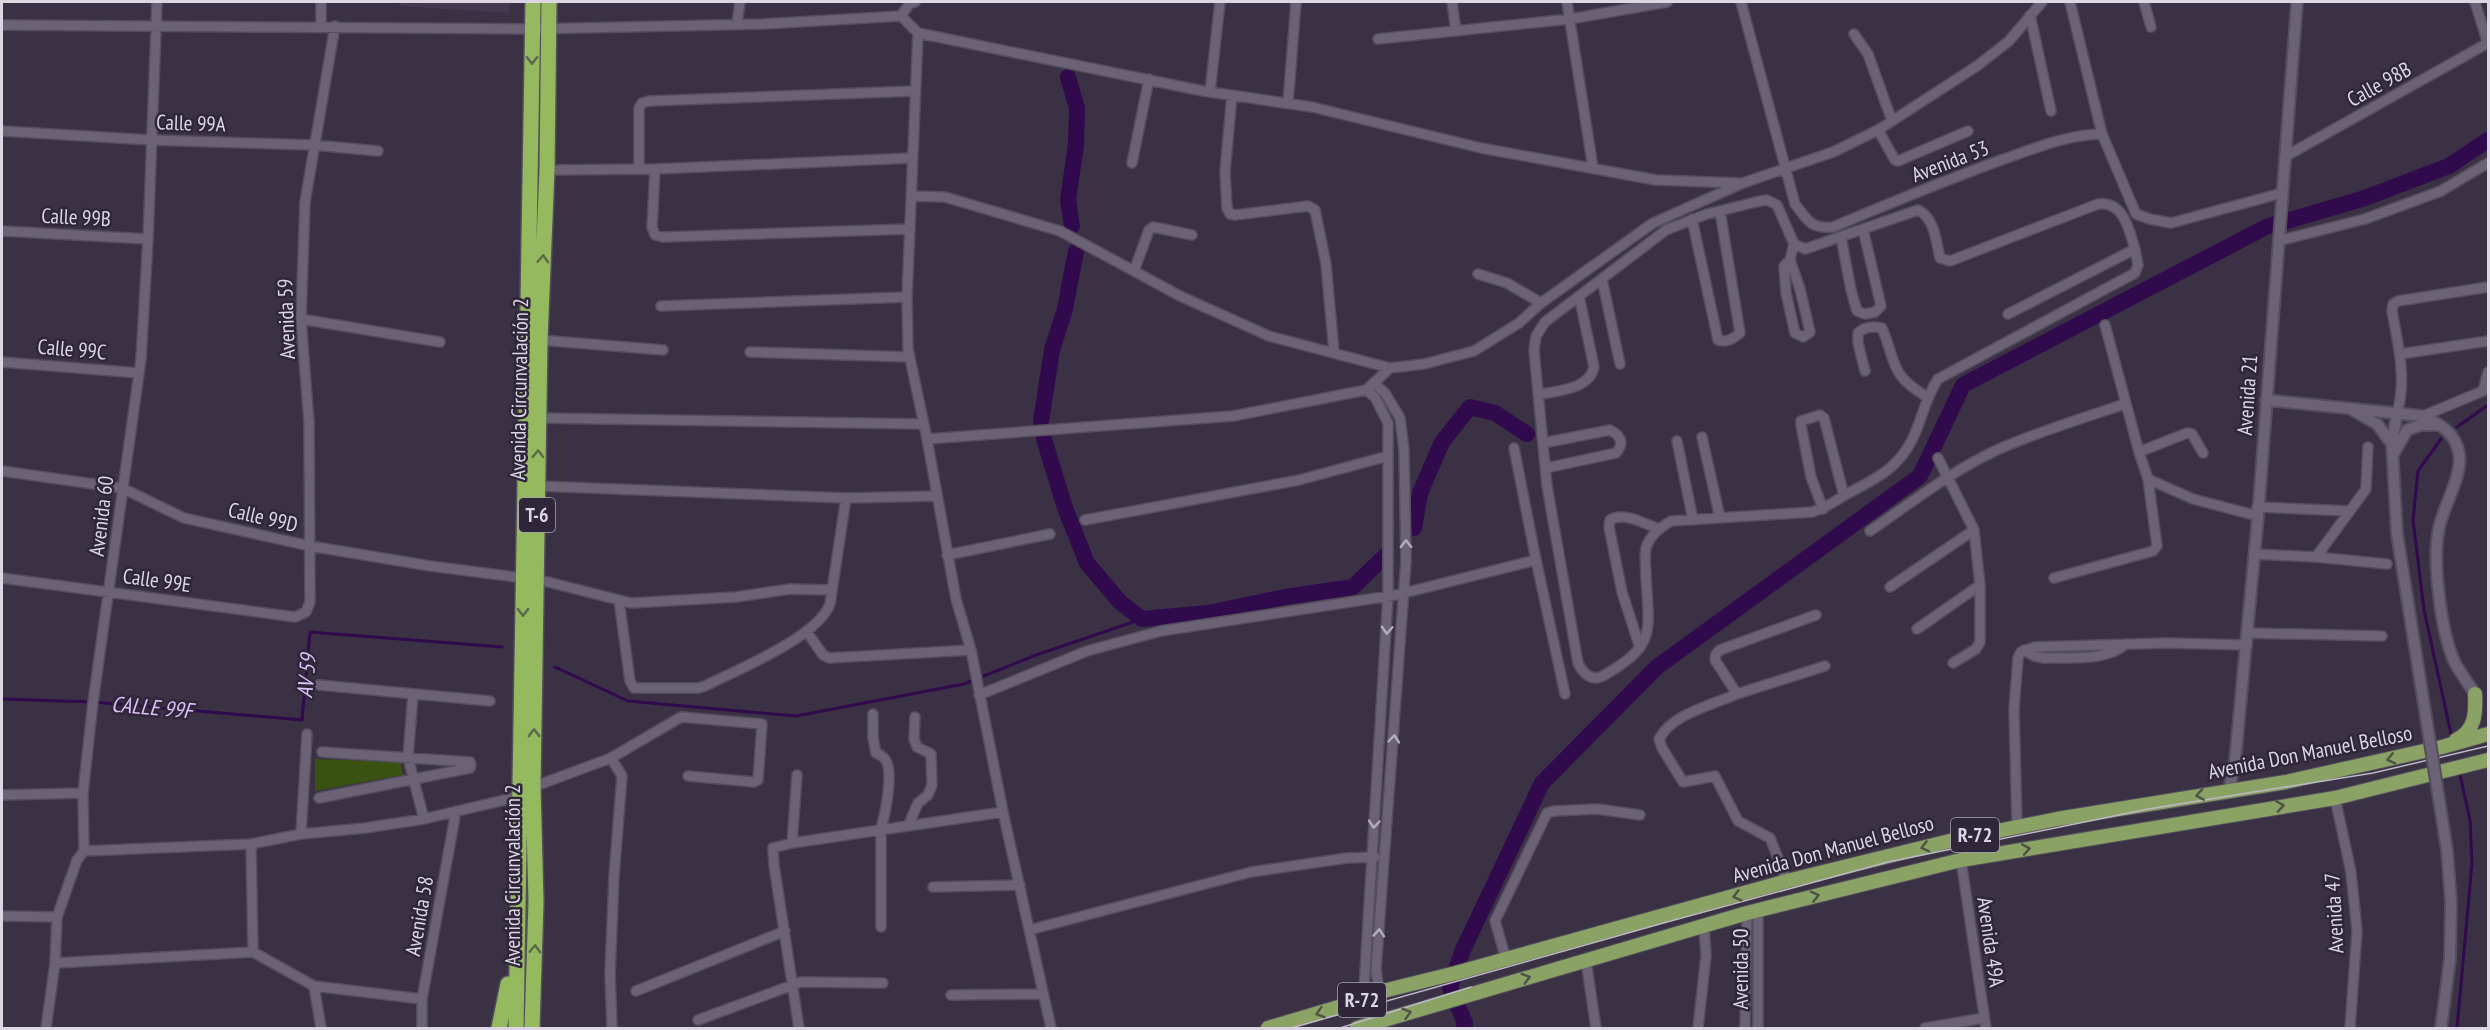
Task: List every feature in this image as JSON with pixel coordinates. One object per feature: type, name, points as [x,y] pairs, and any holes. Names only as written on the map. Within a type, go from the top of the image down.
[{"type":"highway","name":"Avenida Circunvalación 2","points":[[516,1029],[516,940],[527,791],[533,2]]},
{"type":"highway","name":"Avenida Circunvalación 2","points":[[530,578],[537,486],[547,170],[549,2]]},
{"type":"highway","name":"Avenida Circunvalación 2","points":[[527,791],[536,902],[532,1029]]},
{"type":"highway","points":[[500,1029],[516,940]]},
{"type":"highway","points":[[534,973],[542,1029]]},
{"type":"main road","points":[[2442,747],[2465,736],[2473,724],[2475,694],[2488,702]]},
{"type":"main road","name":"Avenida Don Manuel Belloso","points":[[1268,1029],[1366,999],[1379,992],[1787,881],[2017,826],[2286,782],[2488,735]]},
{"type":"main road","name":"Avenida Don Manuel Belloso","points":[[1363,1028],[1464,996],[1753,912],[1961,860],[2335,798],[2488,760]]},
{"type":"street","name":"Avenida 60","points":[[46,1029],[55,963],[57,917],[77,860],[84,851],[83,793],[139,373],[148,239],[157,2]]},
{"type":"street","points":[[321,2],[321,26]]},
{"type":"street","points":[[737,24],[740,2]]},
{"type":"street","points":[[901,16],[910,3],[915,2]]},
{"type":"street","points":[[1210,92],[1220,2]]},
{"type":"street","points":[[1288,103],[1296,2]]},
{"type":"street","points":[[1452,2],[1456,31]]},
{"type":"street","points":[[1567,2],[1593,168]]},
{"type":"street","points":[[1378,39],[1570,19],[1667,2]]},
{"type":"street","name":"Avenida 53","points":[[1741,2],[1794,204],[1812,226],[1833,227],[1961,175],[2036,148],[2091,134],[2102,134]]},
{"type":"street","points":[[911,196],[945,196],[1060,231],[1179,296],[1269,336],[1390,368],[1424,364],[1474,351],[1519,323],[1541,303],[1653,223],[1743,183],[1833,152],[1878,130],[1985,60],[2009,41],[2042,2]]},
{"type":"street","points":[[2070,2],[2102,134],[2136,214]]},
{"type":"street","points":[[2144,2],[2151,27]]},
{"type":"street","name":"Avenida 21","points":[[2229,790],[2235,761],[2247,645],[2296,2]]},
{"type":"street","points":[[2475,2],[2488,44]]},
{"type":"street","points":[[2030,15],[2051,111]]},
{"type":"street","points":[[2,25],[532,29],[737,24],[901,16],[918,33],[1210,92],[1312,107],[1481,148],[1656,180],[1743,183]]},
{"type":"street","name":"Avenida 59","points":[[306,612],[310,602],[309,423],[301,320],[305,202],[334,26]]},
{"type":"street","points":[[918,33],[907,297],[910,357],[956,599],[971,650],[1003,812],[1051,1029]]},
{"type":"street","points":[[1854,34],[1868,54],[1892,121]]},
{"type":"street","name":"Calle 98B","points":[[2286,156],[2488,44]]},
{"type":"street","points":[[1132,163],[1149,79]]},
{"type":"street","points":[[639,169],[639,108],[642,103],[649,100],[915,91]]},
{"type":"street","points":[[1232,95],[1225,172],[1227,208],[1235,215],[1308,206],[1315,210],[1326,264],[1334,352]]},
{"type":"street","points":[[1878,130],[1895,160],[1898,161],[1968,131]]},
{"type":"street","name":"Calle 99A","points":[[2,131],[151,140],[314,145],[378,151]]},
{"type":"street","points":[[547,170],[655,169],[912,158]]},
{"type":"street","points":[[2279,236],[2365,219],[2441,191],[2488,163]]},
{"type":"street","points":[[655,169],[652,228],[655,235],[663,237],[910,229]]},
{"type":"street","points":[[2125,217],[2136,214],[2171,223],[2282,193]]},
{"type":"street","points":[[1790,260],[1800,289],[1810,332],[1803,337],[1795,333],[1786,293],[1784,266],[1790,260],[1794,244],[1777,205],[1767,200],[1692,219],[1666,230],[1545,322],[1536,336],[1534,350],[1547,486],[1578,663],[1583,673],[1589,677],[1599,678],[1629,661],[1647,636],[1645,553],[1647,544],[1659,529],[1671,521],[1812,512],[1823,509],[1844,495],[1871,482],[1899,462],[1913,438],[1927,397],[1938,379],[2135,273],[2138,265],[2125,217],[2111,206],[2098,204],[1950,261],[1940,258],[1930,220],[1918,210],[1805,249],[1794,244]]},
{"type":"street","points":[[1780,211],[1794,204]]},
{"type":"street","points":[[1692,219],[1718,340],[1734,338],[1740,333],[1720,211]]},
{"type":"street","points":[[1134,271],[1149,230],[1153,227],[1192,235]]},
{"type":"street","points":[[1840,237],[1857,311],[1865,314],[1875,312],[1881,306],[1863,229]]},
{"type":"street","name":"Calle 99B","points":[[2,231],[148,239]]},
{"type":"street","points":[[2008,314],[2135,249]]},
{"type":"street","points":[[1478,274],[1507,283],[1541,303]]},
{"type":"street","points":[[1602,279],[1620,364]]},
{"type":"street","points":[[2441,1029],[2450,959],[2451,902],[2447,849],[2397,534],[2392,444],[2401,395],[2400,354],[2392,311],[2394,304],[2398,301],[2488,287]]},
{"type":"street","points":[[1538,395],[1578,385],[1590,379],[1593,373],[1594,367],[1579,296]]},
{"type":"street","points":[[661,306],[907,297]]},
{"type":"street","points":[[301,320],[440,342]]},
{"type":"street","points":[[2054,578],[2153,551],[2157,546],[2148,479],[2125,405],[2105,325]]},
{"type":"street","points":[[1865,371],[1858,343],[1858,333],[1862,328],[1874,326],[1882,328],[1897,373],[1909,386],[1927,397]]},
{"type":"street","points":[[540,339],[663,350]]},
{"type":"street","points":[[2400,354],[2488,341]]},
{"type":"street","points":[[750,352],[910,357]]},
{"type":"street","name":"Calle 99C","points":[[2,362],[139,373]]},
{"type":"street","points":[[927,439],[1233,416],[1370,386],[1390,368]]},
{"type":"street","points":[[2423,416],[2483,390],[2488,372]]},
{"type":"street","points":[[1366,999],[1364,988],[1388,596],[1388,423],[1370,386]]},
{"type":"street","points":[[1370,386],[1385,393],[1400,418],[1406,495],[1405,592],[1376,969],[1379,992]]},
{"type":"street","points":[[2266,400],[2423,416],[2442,425],[2453,438],[2459,454],[2458,471],[2439,529],[2439,593],[2445,629],[2455,663],[2475,694]]},
{"type":"street","points":[[1870,531],[1949,477],[1998,450],[2055,427],[2125,405]]},
{"type":"street","points":[[2351,410],[2376,424],[2392,444]]},
{"type":"street","points":[[1823,509],[1811,477],[1801,425],[1801,421],[1805,418],[1820,415],[1824,417],[1844,495]]},
{"type":"street","points":[[538,418],[923,424]]},
{"type":"street","points":[[2393,456],[2407,430],[2421,425],[2442,425]]},
{"type":"street","points":[[1543,443],[1610,430],[1617,433],[1622,441],[1621,448],[1616,453],[1546,468]]},
{"type":"street","points":[[2139,452],[2187,433],[2192,434],[2203,453]]},
{"type":"street","points":[[1702,437],[1720,518]]},
{"type":"street","points":[[1677,441],[1693,520]]},
{"type":"street","points":[[2316,557],[2366,489],[2368,447]]},
{"type":"street","points":[[1514,448],[1565,694]]},
{"type":"street","points":[[1085,520],[1299,480],[1388,456]]},
{"type":"street","points":[[1938,458],[1974,530],[1980,585],[1980,642],[1976,649],[1953,663]]},
{"type":"street","name":"Calle 99D","points":[[2,471],[122,488],[184,518],[310,546],[430,566],[530,578],[632,603],[736,597],[790,589],[832,590]]},
{"type":"street","points":[[2148,479],[2193,499],[2258,512],[2350,511]]},
{"type":"street","points":[[537,486],[846,498],[937,496]]},
{"type":"street","points":[[619,600],[630,681],[634,688],[642,690],[705,686],[763,658],[807,632],[826,614],[832,590],[846,498]]},
{"type":"street","points":[[1640,648],[1622,592],[1609,527],[1610,520],[1615,517],[1629,518],[1659,529]]},
{"type":"street","points":[[1890,587],[1974,530]]},
{"type":"street","points":[[947,555],[1050,534]]},
{"type":"street","points":[[2254,554],[2387,564]]},
{"type":"street","points":[[979,695],[1087,651],[1161,631],[1388,596],[1536,560]]},
{"type":"street","name":"Calle 99E","points":[[2,578],[295,617],[306,612]]},
{"type":"street","points":[[1917,629],[1980,585]]},
{"type":"street","points":[[1737,694],[1715,660],[1716,654],[1720,650],[1816,615]]},
{"type":"street","points":[[807,632],[823,655],[829,658],[971,650]]},
{"type":"street","points":[[2247,633],[2382,636]]},
{"type":"street","points":[[2017,826],[2014,709],[2018,658],[2024,650],[2035,647],[2166,643],[2247,645]]},
{"type":"street","points":[[1787,881],[1770,838],[1738,821],[1714,776],[1683,782],[1659,739],[1665,729],[1684,717],[1737,694],[1825,666]]},
{"type":"street","points":[[319,685],[490,701]]},
{"type":"street","points":[[412,694],[408,758],[424,819]]},
{"type":"street","points":[[873,714],[873,738],[876,753],[885,758],[888,766],[886,814],[881,829],[880,927]]},
{"type":"street","points":[[84,851],[251,844],[301,834],[424,819],[527,791],[611,758],[681,717],[760,722],[762,724],[758,780],[754,782],[688,776]]},
{"type":"street","points":[[908,826],[918,803],[928,795],[932,785],[931,754],[916,747],[915,717]]},
{"type":"street","points":[[301,834],[307,734]]},
{"type":"street","points":[[319,798],[470,768],[471,765],[470,762],[322,752]]},
{"type":"street","points":[[611,758],[622,776],[614,876],[610,974],[612,1029]]},
{"type":"street","points":[[792,843],[797,774]]},
{"type":"street","points":[[2,795],[83,793]]},
{"type":"street","name":"Avenida 47","points":[[2335,798],[2351,872],[2357,931],[2350,1029]]},
{"type":"street","points":[[1506,959],[1495,921],[1547,813],[1597,809],[1640,815]]},
{"type":"street","name":"Avenida 58","points":[[422,1029],[422,999],[456,811]]},
{"type":"street","points":[[799,1029],[773,848],[881,829],[1003,812]]},
{"type":"street","points":[[251,844],[252,951]]},
{"type":"street","points":[[1029,930],[1251,872],[1347,858],[1384,856]]},
{"type":"street","name":"Avenida 49A","points":[[1961,860],[1986,1029]]},
{"type":"street","points":[[933,887],[1020,885]]},
{"type":"street","name":"Avenida 50","points":[[1745,1029],[1753,912]]},
{"type":"street","name":"Avenida 50","points":[[1753,912],[1758,1029]]},
{"type":"street","points":[[2,916],[57,917]]},
{"type":"street","points":[[1698,1029],[1706,956],[1704,926]]},
{"type":"street","points":[[636,991],[785,932]]},
{"type":"street","points":[[55,963],[252,951],[314,986],[422,999]]},
{"type":"street","points":[[1586,961],[1596,1029]]},
{"type":"street","points":[[698,1020],[801,982],[883,983]]},
{"type":"street","points":[[314,986],[321,1029]]},
{"type":"street","points":[[951,994],[1043,994]]},
{"type":"street","points":[[1925,1029],[1984,1018]]},
{"type":"shaded area","points":[[400,2],[509,2],[509,13],[399,6]]},
{"type":"green space","points":[[315,759],[400,762],[403,775],[315,791]]},
{"type":"waterway","points":[[1068,77],[1077,108],[1076,145],[1068,200],[1072,226]]},
{"type":"waterway","points":[[1464,1028],[1465,1023],[1450,988],[1462,952],[1542,783],[1657,667],[1920,476],[1963,385],[2266,227],[2362,199],[2449,166],[2488,140]]},
{"type":"waterway","points":[[1041,421],[1052,350],[1065,309],[1076,251]]},
{"type":"waterway","points":[[2457,427],[2488,405]]},
{"type":"waterway","points":[[1414,528],[1420,493],[1442,442],[1470,407],[1495,413],[1527,434]]},
{"type":"waterway","points":[[1044,439],[1065,508],[1087,563],[1120,602],[1142,619],[1208,613],[1285,597],[1353,587],[1385,556]]},
{"type":"waterway","points":[[2441,439],[2418,471],[2413,520],[2424,610],[2451,734]]},
{"type":"waterway","points":[[555,667],[628,701],[796,716],[964,684],[1036,655],[1142,619]]},
{"type":"waterway","name":"CALLE 99F","points":[[2,699],[93,702],[302,720],[310,632],[502,647]]},
{"type":"waterway","points":[[2457,1028],[2472,863],[2470,820],[2460,775]]},
{"type":"tram line","points":[[1291,1028],[1888,862],[2148,809],[2373,773],[2488,746]]},
{"type":"tram line","points":[[1340,1028],[1471,987]]},
{"type":"water label","name":"AV 59","points":[[306,676]]}]
